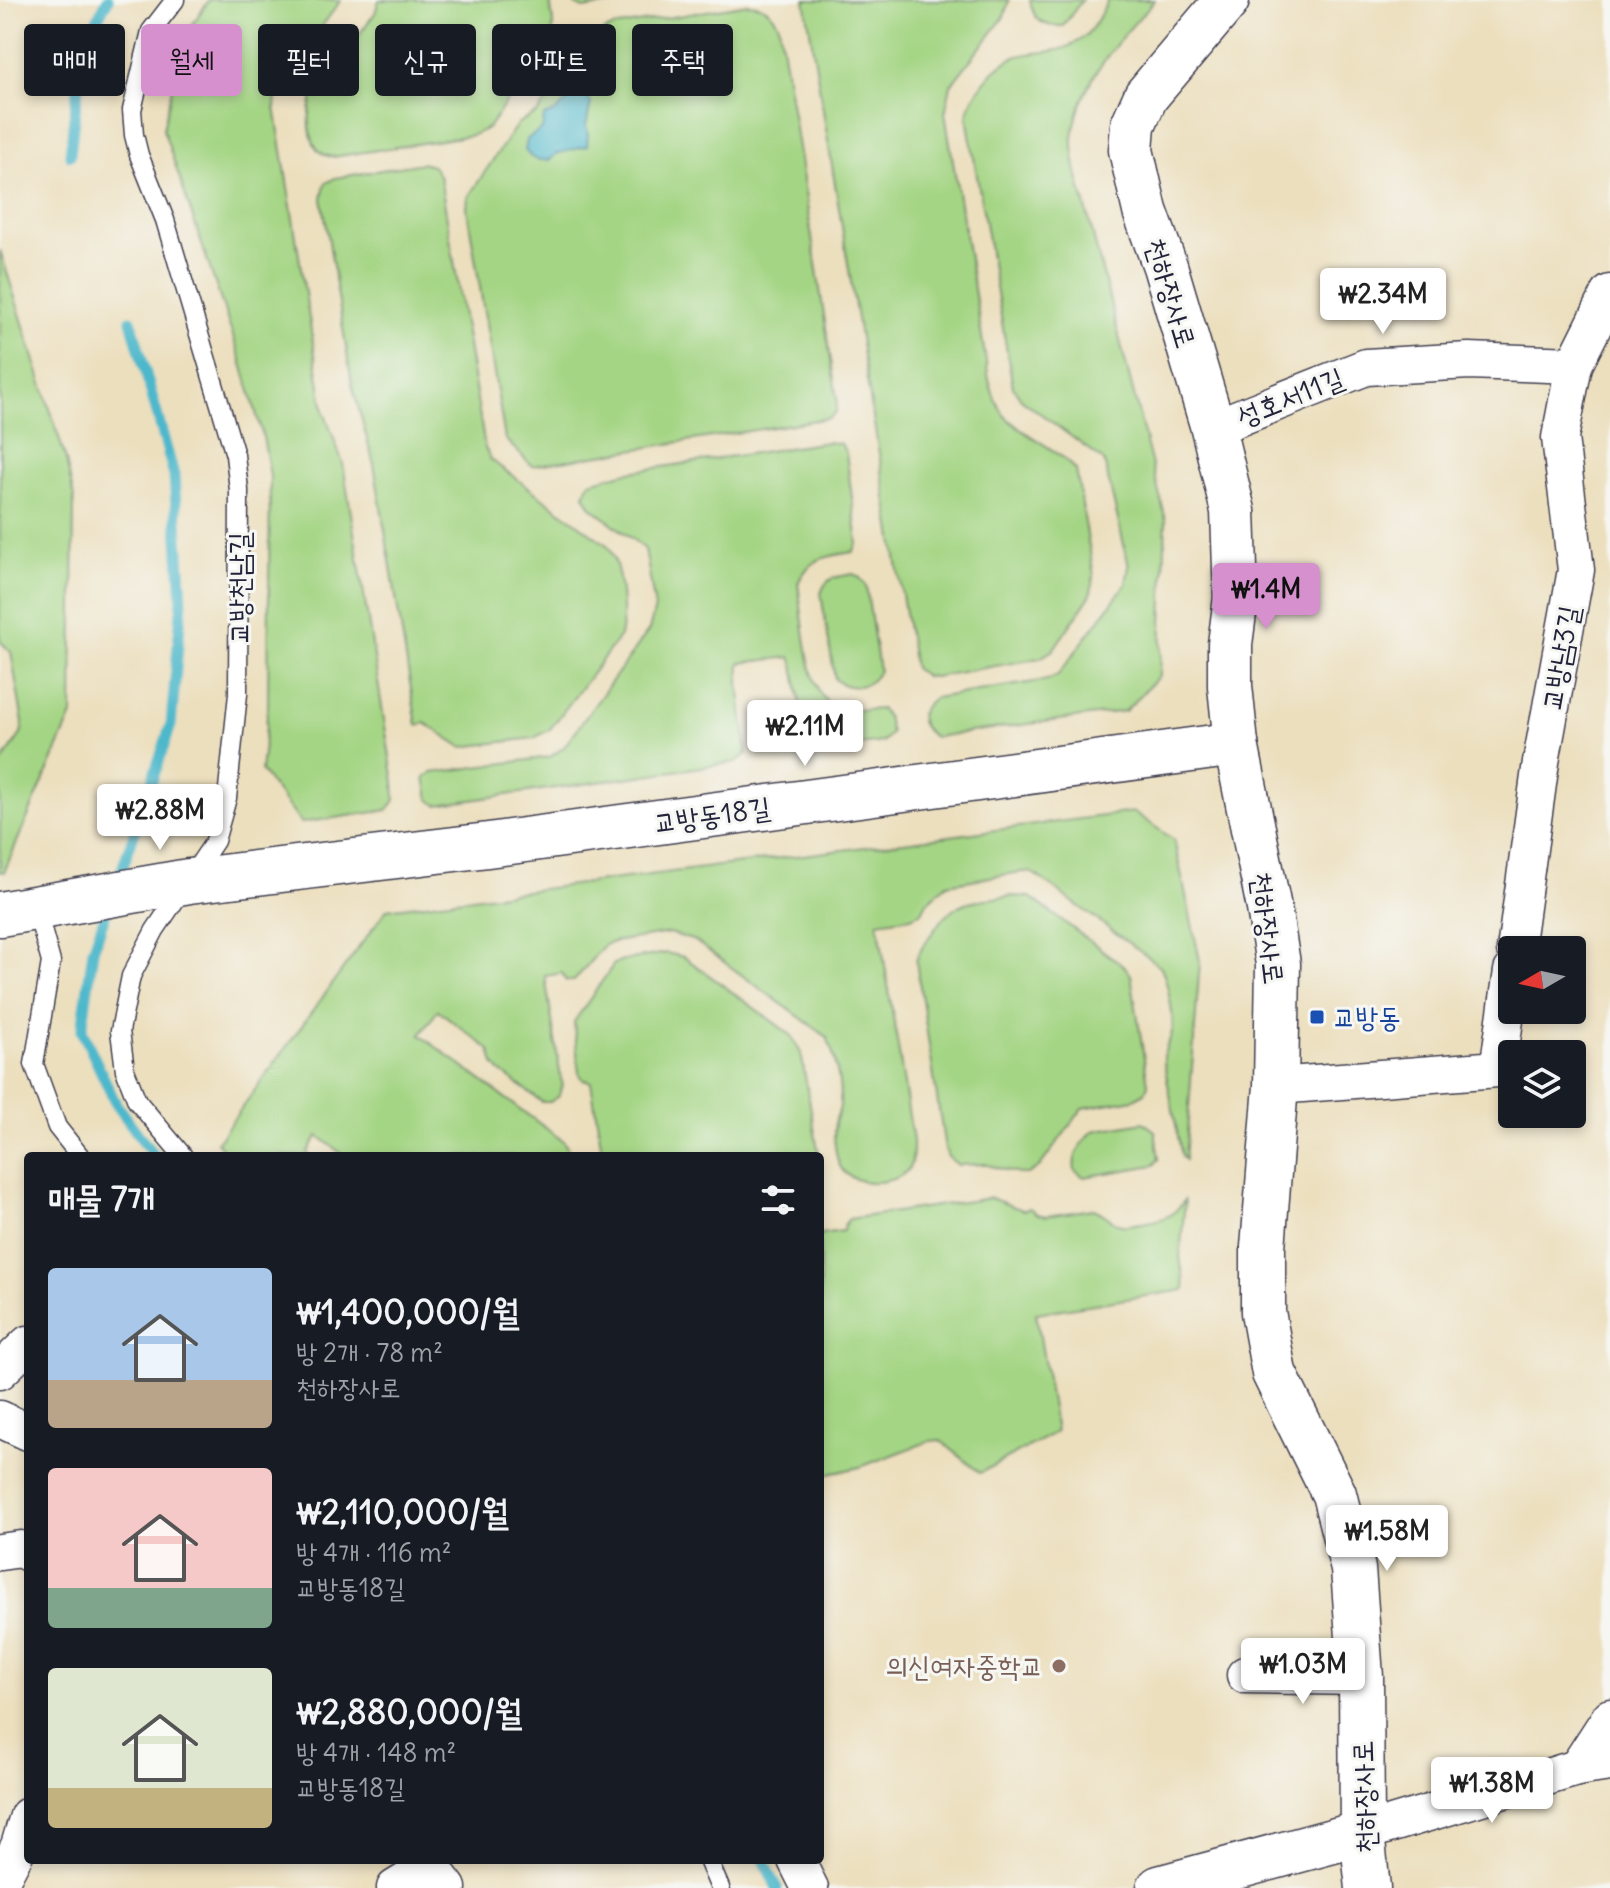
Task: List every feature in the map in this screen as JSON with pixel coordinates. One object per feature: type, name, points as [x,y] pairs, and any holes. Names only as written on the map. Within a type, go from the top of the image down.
[{"type":"main road","name":"천하장사로","points":[[1227,0],[1146,96],[1133,125],[1131,150],[1145,211],[1165,266],[1213,428],[1233,511],[1236,598],[1230,644],[1230,686],[1236,744],[1278,964],[1276,1086],[1263,1247],[1263,1312],[1274,1373],[1334,1494],[1353,1569],[1361,1677],[1362,1833],[1368,1888]]},
{"type":"main road","name":"교방동18길","points":[[35,908],[189,881],[503,843],[1236,744]]},
{"type":"main road","points":[[1159,1888],[1362,1833]]},
{"type":"street","points":[[1574,365],[1610,293]]},
{"type":"street","name":"성호서11길","points":[[1213,428],[1366,367],[1469,361],[1574,365]]},
{"type":"street","name":"교방남3길","points":[[1517,936],[1541,762],[1576,570],[1560,438],[1574,365]]},
{"type":"street","points":[[1276,1086],[1498,1069],[1504,1024]]},
{"type":"street","points":[[0,1371],[24,1348]]},
{"type":"street","points":[[0,1419],[24,1430]]},
{"type":"street","points":[[0,1552],[24,1551]]},
{"type":"street","points":[[1245,1675],[1361,1677]]},
{"type":"street","points":[[1362,1833],[1594,1766],[1610,1717]]},
{"type":"street","points":[[0,1882],[24,1829]]},
{"type":"street","points":[[798,1864],[810,1888]]},
{"type":"street","points":[[395,1888],[439,1877]]},
{"type":"lane","name":"교방천남길","points":[[175,0],[151,31],[147,44],[139,91],[132,110],[134,135],[149,184],[165,220],[235,455],[239,490],[238,681],[227,798],[215,841],[155,930],[131,976],[120,1031],[125,1070],[137,1101],[180,1152]]},
{"type":"lane","points":[[35,908],[51,962],[34,1064],[57,1127],[77,1152]]},
{"type":"lane","points":[[710,1864],[720,1888]]},
{"type":"green space","points":[[209,0],[341,0],[324,24],[258,24],[258,96],[276,96],[275,107],[324,411],[343,464],[394,782],[395,800],[388,810],[301,823],[261,771],[268,707],[270,475],[263,437],[241,360],[163,129],[170,96],[242,96],[242,24],[193,24]]},
{"type":"green space","points":[[379,0],[550,0],[553,23],[492,24],[492,96],[511,96],[488,128],[473,135],[333,157],[324,155],[318,150],[311,134],[313,97],[359,96],[359,35],[375,13]]},
{"type":"green space","points":[[572,0],[638,0],[584,9]]},
{"type":"green space","points":[[805,0],[1009,0],[1004,17],[951,85],[945,113],[993,394],[1001,411],[1012,422],[1076,470],[1094,576],[1090,596],[1053,650],[1040,658],[934,677],[924,676],[914,668]]},
{"type":"green space","points":[[1030,0],[1082,0],[1063,26],[1040,21],[1033,13]]},
{"type":"green space","points":[[1108,0],[1155,0],[1115,46],[1092,80],[1076,118],[1073,142],[1076,169],[1166,520],[1160,675],[1125,711],[934,737],[920,718],[924,708],[934,698],[1047,680],[1058,675],[1126,584],[1129,566],[1104,461],[1021,399],[1013,387],[967,117],[976,93],[998,67],[1021,55],[1068,47],[1080,40],[1093,27]]},
{"type":"green space","points":[[748,4],[759,6],[774,16],[779,25],[837,399],[836,412],[829,418],[532,466],[505,439],[467,209],[468,197],[518,123],[538,113],[550,96],[616,96],[616,27]]},
{"type":"green space","points":[[422,163],[433,166],[440,177],[485,448],[491,460],[607,545],[619,576],[622,602],[620,636],[550,729],[534,738],[462,747],[425,723],[417,725],[374,464],[352,384],[322,198],[325,184],[335,178]]},
{"type":"green space","points":[[0,250],[66,460],[74,498],[72,715],[4,872],[0,872],[0,765],[21,734],[23,723],[11,652],[0,641]]},
{"type":"green space","points":[[827,442],[841,444],[846,453],[858,543],[853,552],[814,563],[798,583],[806,647],[815,681],[827,701],[846,709],[881,709],[887,717],[891,733],[883,742],[817,750],[806,732],[791,657],[740,663],[739,683],[747,754],[736,762],[437,805],[429,799],[425,778],[432,773],[550,757],[564,747],[649,630],[655,608],[645,549],[591,507],[584,495],[590,482],[623,473]]},
{"type":"green space","points":[[854,574],[866,586],[879,670],[872,680],[860,686],[847,685],[835,679],[821,594],[829,580]]},
{"type":"green space","points":[[1134,812],[1174,840],[1200,961],[1185,1160],[1164,1063],[1172,1032],[1172,1018],[1161,967],[1030,872],[947,884],[927,902],[922,912],[911,917],[878,922],[913,1141],[910,1166],[897,1178],[876,1182],[854,1179],[840,1166],[834,1133],[840,1107],[840,1088],[827,1037],[695,941],[670,933],[604,945],[574,981],[566,981],[562,973],[545,976],[562,1085],[559,1096],[550,1102],[542,1102],[500,1071],[494,1064],[490,1050],[438,1010],[420,1035],[563,1141],[570,1152],[340,1152],[318,1136],[308,1152],[224,1152],[217,1142],[387,909]]},
{"type":"green space","points":[[1011,896],[1030,897],[1125,967],[1131,975],[1148,1084],[1145,1093],[1134,1099],[1083,1108],[1040,1166],[1028,1174],[984,1164],[958,1165],[948,1157],[916,961],[941,921],[957,907]]},
{"type":"green space","points":[[666,953],[684,957],[791,1035],[801,1053],[818,1152],[601,1152],[591,1082],[579,1073],[574,1022],[614,964]]},
{"type":"green space","points":[[1143,1122],[1155,1131],[1159,1159],[1154,1165],[1084,1177],[1075,1171],[1076,1154],[1093,1131]]},
{"type":"green space","points":[[990,1198],[1023,1210],[1030,1208],[1046,1216],[1093,1209],[1118,1224],[1132,1225],[1167,1217],[1185,1199],[1180,1257],[1185,1290],[1036,1313],[1056,1432],[980,1473],[940,1440],[860,1467],[824,1475],[824,1233],[843,1231],[849,1219]]},
{"type":"water","points":[[586,96],[591,103],[586,126],[587,146],[556,154],[550,160],[533,158],[525,150],[527,139],[542,129],[544,116],[556,112],[571,97]]},
{"type":"waterway","points":[[70,155],[85,55],[98,17],[108,0]]},
{"type":"waterway","points":[[117,884],[171,725],[182,601],[174,475],[131,320]]},
{"type":"waterway","points":[[109,904],[93,950],[82,1031],[116,1104],[151,1152]]},
{"type":"waterway","points":[[766,1864],[777,1888]]},
{"type":"place","name":"교방동","points":[[1317,1017]]},
{"type":"place","name":"의신여자중학교","points":[[1059,1666]]}]
